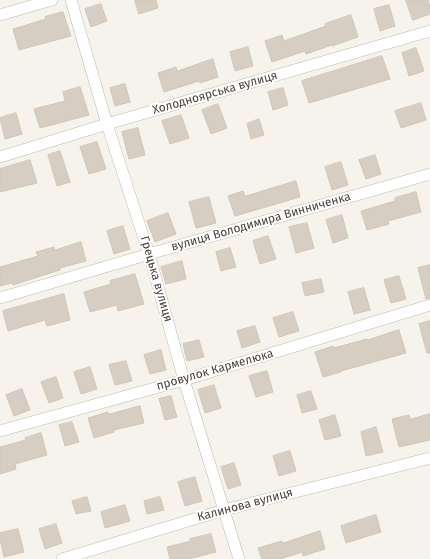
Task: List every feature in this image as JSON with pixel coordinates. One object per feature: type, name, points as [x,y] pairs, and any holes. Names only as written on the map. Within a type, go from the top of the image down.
[{"type":"street","points":[[0,15],[52,0]]},
{"type":"street","name":"Грецька вулиця","points":[[71,0],[107,124],[149,254],[184,380],[239,559]]},
{"type":"street","name":"Холодноярська вулиця","points":[[0,157],[107,124],[430,31]]},
{"type":"street","name":"вулиця Володимира Винниченка","points":[[0,298],[430,174]]},
{"type":"street","name":"провулок Кармелюка","points":[[0,431],[184,380],[430,305]]},
{"type":"street","name":"Калинова вулиця","points":[[62,559],[224,510],[430,458]]},
{"type":"building","points":[[135,0],[156,0],[158,8],[139,14]]},
{"type":"building","points":[[406,0],[428,0],[430,14],[413,20]]},
{"type":"building","points":[[101,4],[107,21],[91,27],[85,9]]},
{"type":"building","points":[[389,5],[395,26],[380,31],[374,9]]},
{"type":"building","points":[[63,12],[71,36],[19,50],[13,29]]},
{"type":"building","points":[[351,15],[358,37],[306,54],[305,51],[272,62],[265,41],[282,35],[284,41],[326,26],[325,24]]},
{"type":"building","points":[[248,47],[253,66],[235,71],[230,52]]},
{"type":"building","points":[[416,48],[424,71],[409,76],[402,53]]},
{"type":"building","points":[[382,56],[390,79],[309,103],[302,81]]},
{"type":"building","points":[[213,59],[218,77],[200,83],[199,81],[164,92],[158,73],[176,67],[177,71]]},
{"type":"building","points":[[125,84],[130,102],[115,106],[110,88]]},
{"type":"building","points":[[80,87],[89,115],[40,128],[34,109],[65,101],[63,92]]},
{"type":"building","points":[[283,88],[288,105],[273,110],[268,92]]},
{"type":"building","points":[[421,103],[426,120],[401,128],[395,111]]},
{"type":"building","points":[[218,104],[227,128],[211,134],[202,110]]},
{"type":"building","points":[[16,113],[22,134],[5,139],[0,118]]},
{"type":"building","points":[[181,115],[189,138],[170,144],[162,121]]},
{"type":"building","points":[[259,119],[264,135],[251,139],[247,124]]},
{"type":"building","points":[[138,128],[145,155],[129,159],[122,132]]},
{"type":"building","points":[[97,142],[106,169],[89,174],[80,147]]},
{"type":"building","points":[[60,151],[70,182],[57,186],[48,155]]},
{"type":"building","points":[[375,155],[381,174],[366,179],[359,160]]},
{"type":"building","points":[[30,160],[37,183],[0,192],[0,169]]},
{"type":"building","points":[[341,162],[348,185],[332,190],[325,167]]},
{"type":"building","points":[[296,181],[300,197],[235,216],[228,196],[243,191],[245,196]]},
{"type":"building","points":[[416,192],[421,212],[388,221],[389,224],[367,230],[361,211],[395,201],[395,198]]},
{"type":"building","points":[[209,197],[216,223],[196,228],[189,202]]},
{"type":"building","points":[[168,213],[176,234],[155,242],[147,221]]},
{"type":"building","points":[[342,215],[348,238],[333,243],[326,220]]},
{"type":"building","points":[[307,223],[314,248],[296,253],[289,227]]},
{"type":"building","points":[[123,226],[130,249],[114,254],[107,231]]},
{"type":"building","points":[[268,236],[276,259],[260,264],[253,241]]},
{"type":"building","points":[[81,242],[86,261],[60,268],[60,270],[13,285],[12,283],[0,286],[0,267],[38,256],[36,252],[54,247],[54,250]]},
{"type":"building","points":[[230,248],[236,267],[221,271],[216,252]]},
{"type":"building","points":[[182,261],[186,279],[166,284],[161,267]]},
{"type":"building","points":[[430,265],[430,298],[426,299],[418,268]]},
{"type":"building","points":[[135,274],[144,304],[118,311],[117,305],[90,312],[84,292],[111,284],[110,281]]},
{"type":"building","points":[[399,276],[406,299],[391,303],[384,280]]},
{"type":"building","points":[[321,279],[324,292],[305,296],[302,283]]},
{"type":"building","points":[[364,288],[370,310],[354,314],[348,292]]},
{"type":"building","points":[[64,294],[70,320],[47,326],[45,320],[8,331],[3,311]]},
{"type":"building","points":[[293,312],[299,331],[279,337],[273,318]]},
{"type":"building","points":[[430,321],[430,353],[427,353],[419,324]]},
{"type":"building","points":[[255,326],[260,342],[242,348],[237,331]]},
{"type":"building","points":[[399,330],[406,353],[323,377],[315,352],[333,346],[334,348],[367,340]]},
{"type":"building","points":[[199,340],[204,357],[187,361],[183,344]]},
{"type":"building","points":[[161,350],[166,370],[150,374],[144,355]]},
{"type":"building","points":[[126,361],[132,381],[115,385],[109,365]]},
{"type":"building","points":[[90,367],[97,389],[81,394],[74,372]]},
{"type":"building","points":[[267,371],[273,392],[256,397],[249,376]]},
{"type":"building","points":[[56,377],[63,398],[49,403],[41,382]]},
{"type":"building","points":[[214,385],[221,408],[205,413],[198,390]]},
{"type":"building","points":[[22,389],[30,410],[14,416],[6,395]]},
{"type":"building","points":[[311,391],[317,409],[302,413],[297,395]]},
{"type":"building","points":[[171,396],[177,417],[165,420],[159,399]]},
{"type":"building","points":[[140,406],[144,423],[114,430],[114,432],[94,438],[88,418],[108,412],[109,414]]},
{"type":"building","points":[[430,414],[430,440],[399,447],[392,419],[409,415],[410,419]]},
{"type":"building","points":[[335,415],[341,436],[325,440],[319,420]]},
{"type":"building","points":[[72,422],[79,442],[65,446],[59,425]]},
{"type":"building","points":[[376,427],[383,452],[366,456],[361,432]]},
{"type":"building","points":[[41,433],[47,455],[15,464],[16,469],[0,474],[0,447],[26,440],[25,438]]},
{"type":"building","points":[[290,451],[296,471],[279,476],[273,456]]},
{"type":"building","points":[[234,463],[241,485],[228,489],[221,467]]},
{"type":"building","points":[[195,477],[202,501],[185,506],[178,482]]},
{"type":"building","points":[[87,497],[91,511],[76,514],[72,501]]},
{"type":"building","points":[[160,497],[164,510],[147,514],[144,501]]},
{"type":"building","points":[[125,505],[130,521],[105,528],[101,512]]},
{"type":"building","points":[[376,515],[381,532],[346,543],[341,526]]},
{"type":"building","points":[[56,524],[62,543],[45,549],[39,529]]},
{"type":"building","points":[[18,529],[24,552],[4,557],[0,533]]},
{"type":"building","points":[[320,531],[325,549],[303,556],[302,552],[280,559],[262,559],[258,548],[282,541],[283,543]]},
{"type":"building","points":[[211,534],[216,552],[189,559],[170,559],[167,547]]}]
